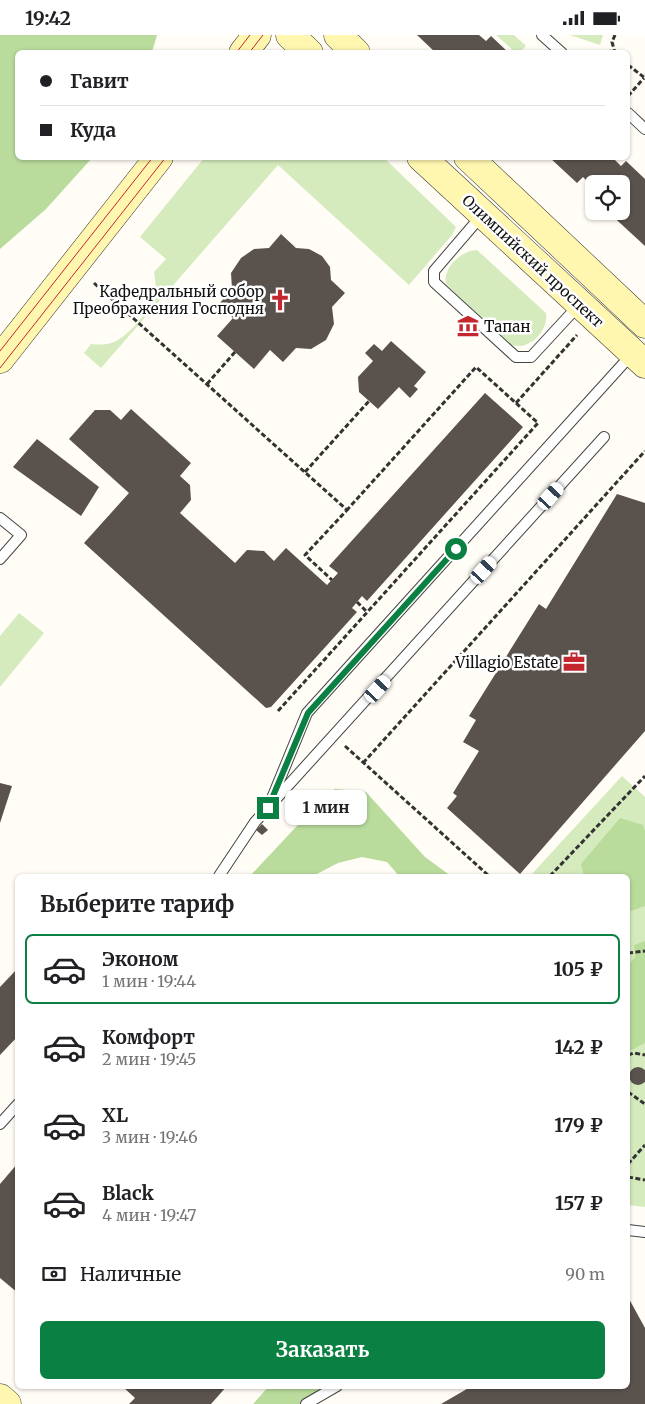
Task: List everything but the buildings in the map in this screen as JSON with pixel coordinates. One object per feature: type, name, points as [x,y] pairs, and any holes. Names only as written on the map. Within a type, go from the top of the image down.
[{"type":"main road","points":[[245,50],[257,35]]},
{"type":"main road","points":[[290,35],[306,50]]},
{"type":"main road","points":[[338,35],[353,50]]},
{"type":"main road","points":[[0,359],[158,160]]},
{"type":"main road","name":"Олимпийский проспект","points":[[424,160],[639,359]]},
{"type":"main road","name":"Олимпийский проспект","points":[[471,160],[645,324]]},
{"type":"main road","points":[[0,1398],[7,1404]]},
{"type":"lane","points":[[542,35],[559,50]]},
{"type":"lane","points":[[630,115],[645,129]]},
{"type":"lane","points":[[482,215],[434,271],[434,282],[516,357],[531,357],[580,304]]},
{"type":"lane","points":[[268,808],[308,713],[639,359]]},
{"type":"lane","points":[[220,874],[255,822],[604,437]]},
{"type":"lane","points":[[0,518],[21,535],[0,559]]},
{"type":"lane","points":[[0,1124],[15,1108]]},
{"type":"lane","points":[[630,1230],[645,1233]]},
{"type":"lane","points":[[306,1404],[332,1389]]},
{"type":"path","points":[[614,50],[612,42],[615,35]]},
{"type":"path","points":[[630,67],[645,78],[630,94]]},
{"type":"path","points":[[94,283],[347,509]]},
{"type":"path","points":[[516,403],[578,334]]},
{"type":"path","points":[[207,384],[235,353]]},
{"type":"path","points":[[278,711],[538,423],[476,367],[305,555],[332,580]]},
{"type":"path","points":[[305,472],[369,401]]},
{"type":"path","points":[[363,763],[645,451]]},
{"type":"path","points":[[357,602],[368,612]]},
{"type":"path","points":[[334,737],[488,874]]},
{"type":"path","points":[[552,874],[645,776]]},
{"type":"path","points":[[630,953],[645,951]]},
{"type":"path","points":[[630,1054],[634,1053],[645,1055]]},
{"type":"path","points":[[630,1094],[644,1105]]},
{"type":"path","points":[[630,1162],[645,1145]]},
{"type":"path","points":[[630,1177],[645,1180]]},
{"type":"green space","points":[[0,35],[157,35],[153,50],[15,50],[15,160],[90,160],[46,209],[0,249]]},
{"type":"green space","points":[[496,35],[514,35],[526,46],[522,50],[513,50]]},
{"type":"green space","points":[[570,35],[603,35],[600,45]]},
{"type":"green space","points":[[202,160],[386,160],[456,227],[452,235],[409,285],[278,165],[101,368],[84,353],[91,344],[103,345],[111,343],[125,335],[144,315],[155,296],[154,272],[166,259],[140,237]]},
{"type":"green space","points":[[477,250],[546,313],[544,328],[528,344],[514,346],[507,343],[446,284],[447,272],[454,261],[465,253]]},
{"type":"green space","points":[[19,613],[44,633],[0,687],[0,636]]},
{"type":"green space","points":[[622,776],[645,797],[645,1207],[630,1205],[630,874],[532,874]]},
{"type":"green space","points":[[335,789],[366,792],[425,857],[448,874],[397,874],[387,862],[362,857],[338,863],[317,874],[252,874],[325,796]]},
{"type":"green space","points":[[620,818],[643,825],[645,831],[645,906],[630,911],[630,874],[584,874],[581,864]]},
{"type":"green space","points":[[645,941],[645,1043],[630,1051],[630,963],[635,957],[634,945]]},
{"type":"green space","points":[[266,1389],[327,1389],[305,1404],[253,1404]]},
{"type":"tram line","points":[[238,50],[250,35]]},
{"type":"tram line","points":[[251,50],[263,35]]},
{"type":"tram line","points":[[0,351],[151,160]]},
{"type":"tram line","points":[[0,368],[164,160]]},
{"type":"place","name":"Кафедральный собор Преображения Господня","points":[[280,300]]},
{"type":"place","name":"Тапан","points":[[468,326]]},
{"type":"place","name":"Villagio Estate","points":[[574,662]]},
{"type":"route","points":[[268,808],[308,713],[456,549]]}]
